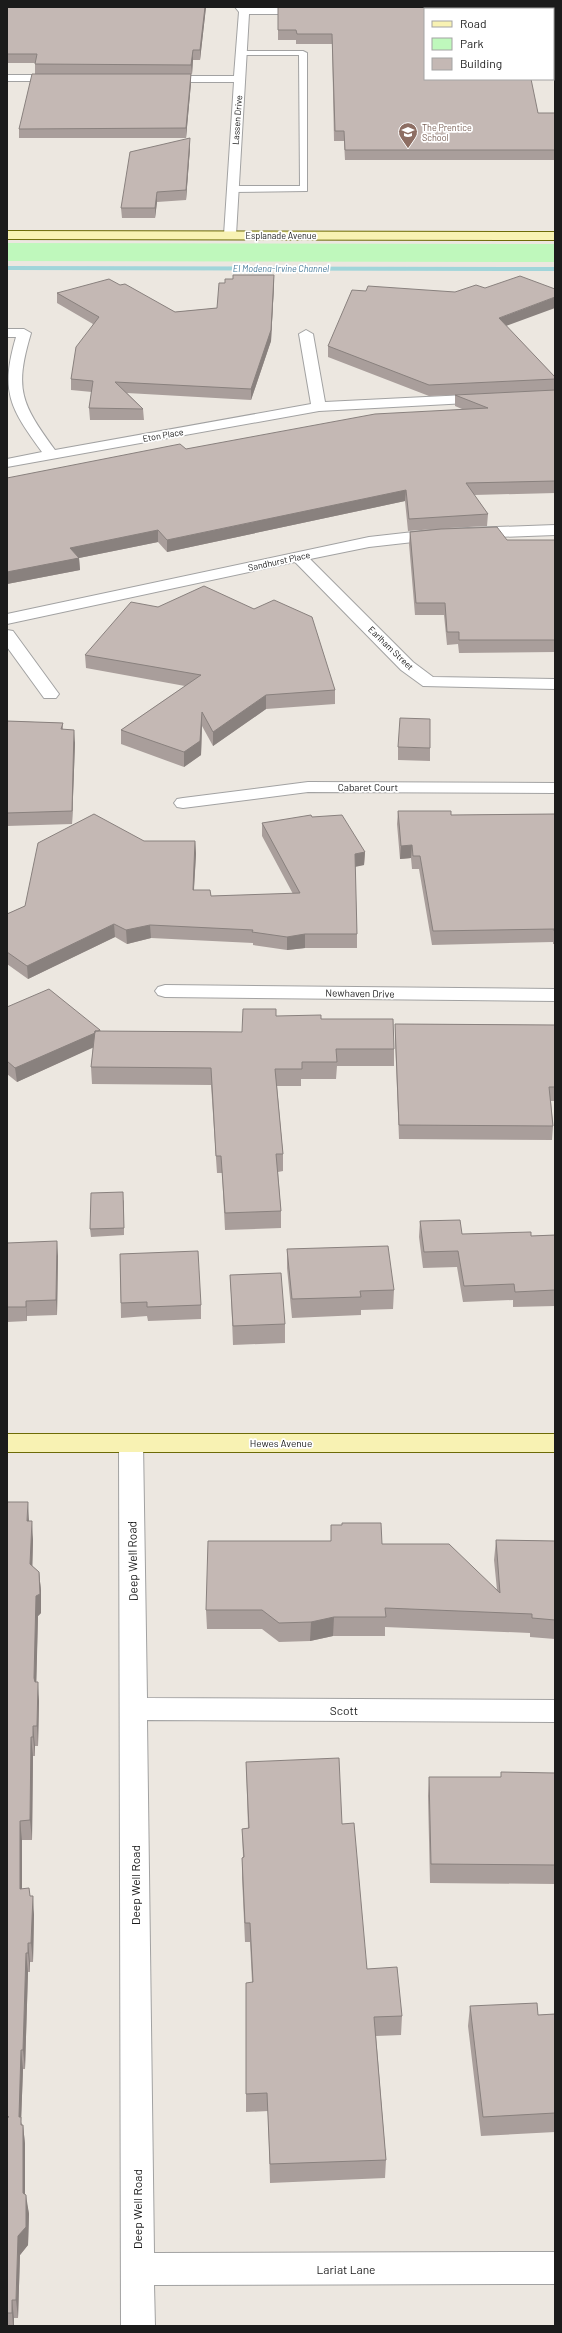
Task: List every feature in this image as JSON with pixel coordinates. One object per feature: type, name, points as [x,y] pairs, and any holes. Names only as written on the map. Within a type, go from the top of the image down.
[{"type":"street","points":[[242,9],[322,11]]},
{"type":"street","name":"Lassen Drive","points":[[230,235],[240,79],[242,9]]},
{"type":"street","points":[[7,78],[69,78]]},
{"type":"street","points":[[147,78],[240,79]]},
{"type":"street","name":"Esplanade Avenue","points":[[7,235],[555,236]]},
{"type":"street","points":[[7,333],[24,333],[16,361],[14,388],[28,422],[51,455]]},
{"type":"street","points":[[306,334],[319,407]]},
{"type":"street","name":"Eton Place","points":[[7,463],[319,407],[501,397]]},
{"type":"street","name":"Sandhurst Place","points":[[7,619],[370,542],[440,534],[555,530]]},
{"type":"street","name":"Earlham Street","points":[[299,557],[407,666],[429,682],[555,684]]},
{"type":"street","points":[[7,635],[50,694]]},
{"type":"street","name":"Cabaret Court","points":[[183,803],[308,787],[555,788]]},
{"type":"street","name":"Newhaven Drive","points":[[165,991],[555,995]]},
{"type":"street","name":"Hewes Avenue","points":[[7,1443],[555,1443]]},
{"type":"street","name":"Deep Well Road","points":[[131,1443],[138,2326]]},
{"type":"street","name":"Scott","points":[[134,1709],[555,1711]]},
{"type":"street","name":"Lariat Lane","points":[[138,2269],[555,2268]]},
{"type":"lane","points":[[233,189],[304,189],[303,53],[241,53]]},
{"type":"green space","points":[[7,243],[555,244],[555,262],[7,261]]},
{"type":"building","points":[[7,7],[205,7],[200,50],[193,50],[191,65],[35,64],[37,54],[7,54]]},
{"type":"building","points":[[278,7],[555,7],[555,39],[554,8],[424,8],[424,80],[531,80],[538,113],[555,113],[555,150],[345,150],[344,131],[335,131],[332,34],[297,34],[296,30],[278,30]]},
{"type":"building","points":[[32,74],[191,74],[186,128],[19,129]]},
{"type":"building","points":[[190,138],[186,190],[157,192],[155,208],[121,208],[130,152]]},
{"type":"building","points":[[233,275],[274,275],[271,330],[251,389],[115,382],[143,409],[89,408],[93,381],[71,379],[76,347],[99,317],[57,293],[109,279],[120,285],[125,284],[175,312],[217,308],[219,283],[225,283],[225,279],[233,279]]},
{"type":"building","points":[[520,276],[555,289],[555,297],[499,318],[555,377],[555,379],[429,385],[328,346],[352,290],[366,291],[368,286],[455,292],[476,285],[485,288]]},
{"type":"building","points":[[555,390],[555,481],[466,483],[488,514],[409,519],[406,490],[167,540],[158,530],[70,548],[79,558],[7,572],[7,478],[180,444],[186,449],[375,414],[488,408],[455,395]]},
{"type":"building","points":[[497,527],[507,540],[555,540],[555,640],[459,640],[459,632],[447,632],[445,603],[416,603],[410,532],[441,529]]},
{"type":"building","points":[[204,586],[254,609],[274,600],[312,617],[335,690],[266,695],[213,732],[202,712],[200,741],[184,752],[121,730],[201,675],[85,655],[131,602],[158,607]]},
{"type":"building","points":[[400,718],[430,719],[430,748],[398,747]]},
{"type":"building","points":[[7,721],[63,723],[61,729],[74,730],[72,811],[7,813]]},
{"type":"building","points":[[398,811],[451,811],[451,815],[555,814],[555,931],[554,929],[433,931],[420,856],[413,856],[412,845],[401,846]]},
{"type":"building","points":[[94,814],[144,841],[195,841],[193,890],[210,890],[211,896],[300,893],[262,823],[311,815],[312,817],[342,815],[365,852],[355,854],[357,934],[305,934],[287,937],[252,932],[253,930],[150,925],[126,930],[114,924],[27,966],[7,952],[7,914],[25,906],[38,843]]},
{"type":"building","points":[[49,989],[100,1030],[15,1068],[7,1061],[7,1007]]},
{"type":"building","points":[[243,1009],[276,1009],[276,1016],[321,1015],[321,1019],[393,1019],[394,1049],[336,1049],[337,1062],[302,1062],[302,1069],[275,1069],[283,1154],[276,1154],[281,1211],[225,1213],[221,1156],[216,1156],[211,1068],[91,1067],[95,1031],[242,1032]]},
{"type":"building","points":[[395,1024],[555,1025],[555,1087],[549,1087],[553,1126],[399,1125]]},
{"type":"building","points":[[123,1192],[124,1228],[90,1229],[91,1193]]},
{"type":"building","points":[[460,1220],[462,1234],[531,1232],[531,1236],[555,1235],[555,1290],[515,1292],[514,1284],[464,1286],[458,1251],[424,1252],[420,1221]]},
{"type":"building","points":[[57,1241],[56,1300],[26,1301],[26,1307],[7,1307],[7,1243]]},
{"type":"building","points":[[388,1246],[394,1290],[360,1291],[361,1297],[292,1299],[287,1249]]},
{"type":"building","points":[[198,1251],[201,1305],[147,1307],[147,1302],[121,1303],[120,1254]]},
{"type":"building","points":[[281,1273],[285,1324],[233,1326],[230,1275]]},
{"type":"building","points":[[7,1502],[28,1502],[27,1521],[32,1521],[30,1564],[39,1572],[40,1594],[36,1596],[34,1678],[35,1682],[38,1682],[37,1726],[33,1726],[33,1737],[31,1737],[30,1820],[20,1821],[20,1889],[29,1888],[30,1896],[33,1896],[31,1943],[28,1943],[28,1953],[26,1953],[19,2117],[21,2117],[21,2125],[23,2125],[23,2193],[26,2195],[26,2227],[18,2236],[16,2300],[12,2300],[12,2313],[7,2313],[7,2117],[9,2117],[7,2116]]},
{"type":"building","points":[[342,1523],[381,1523],[382,1544],[449,1544],[500,1593],[496,1540],[555,1541],[555,1620],[532,1618],[532,1614],[385,1608],[386,1617],[334,1617],[311,1622],[279,1623],[262,1610],[206,1610],[208,1541],[331,1541],[331,1525],[342,1525]]},
{"type":"building","points":[[339,1758],[342,1824],[354,1823],[367,1969],[397,1967],[402,2016],[374,2017],[386,2160],[270,2164],[267,2093],[246,2094],[246,1983],[253,1982],[250,1923],[245,1923],[242,1858],[244,1857],[242,1829],[249,1828],[246,1762]]},
{"type":"building","points":[[501,1772],[555,1773],[555,1865],[431,1864],[429,1777],[501,1777]]},
{"type":"building","points":[[537,2003],[538,2015],[555,2014],[555,2113],[483,2117],[470,2006]]},
{"type":"waterway","name":"El Modena-Irvine Channel","points":[[7,268],[555,269]]},
{"type":"place","name":"The Prentice School","points":[[408,149]]}]
